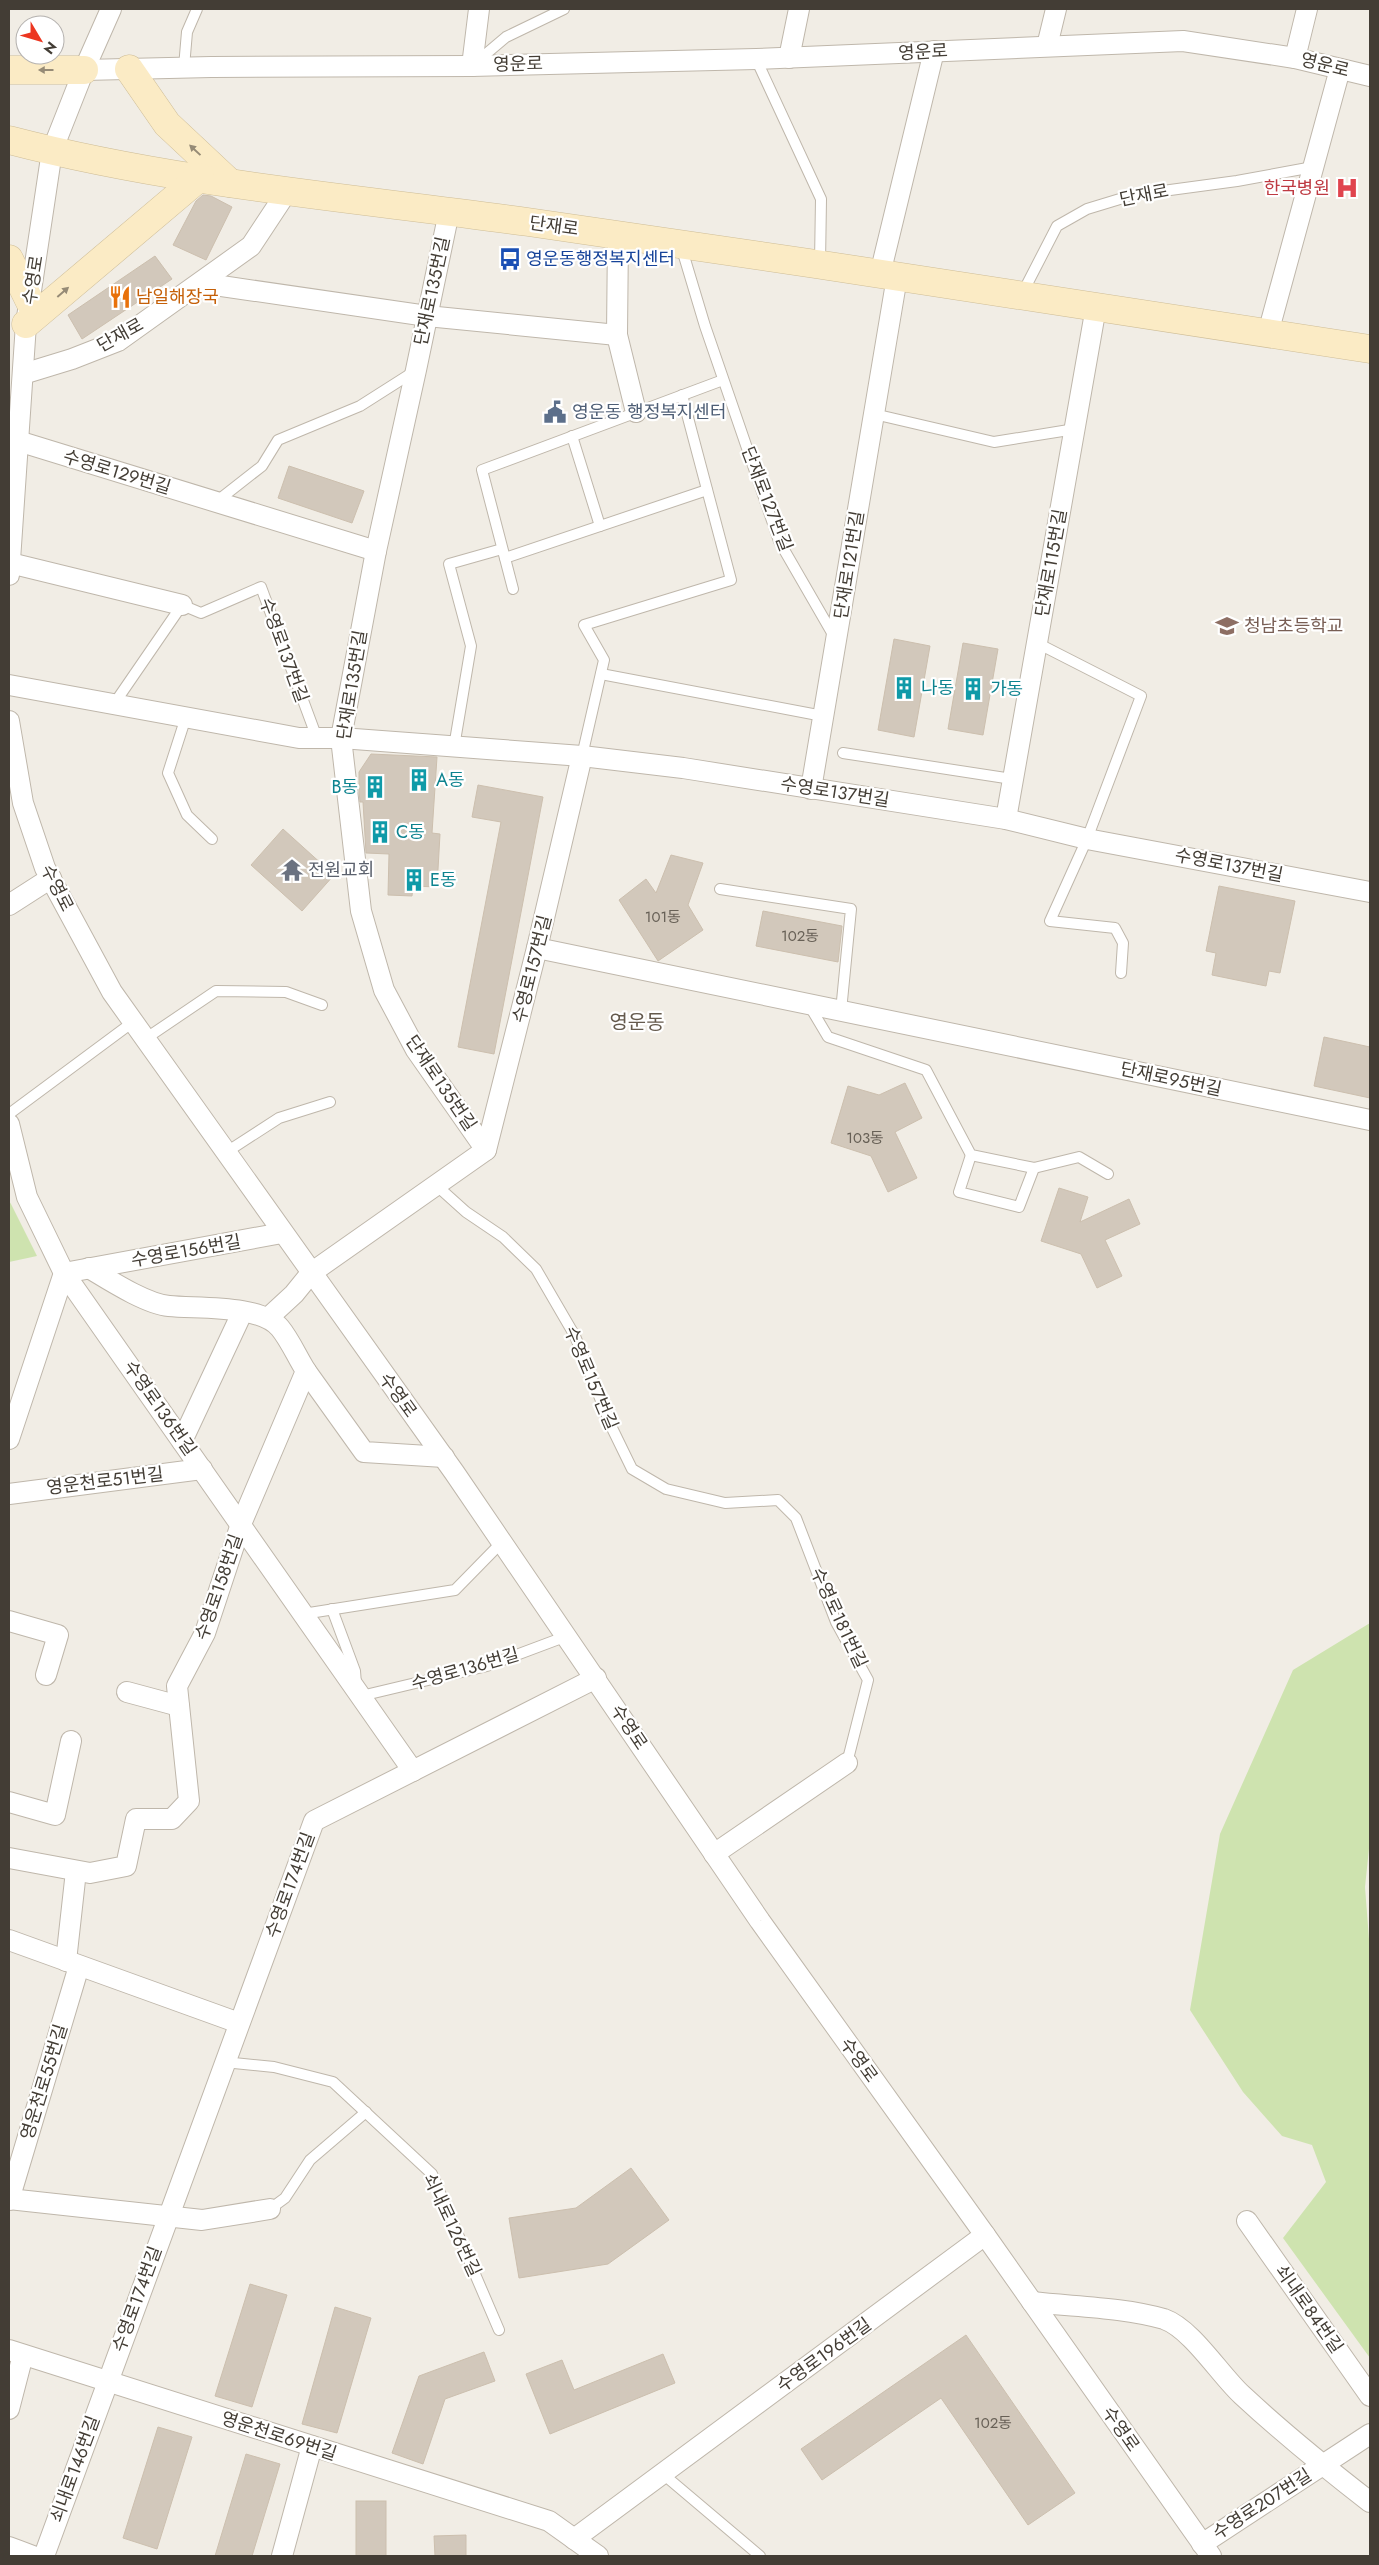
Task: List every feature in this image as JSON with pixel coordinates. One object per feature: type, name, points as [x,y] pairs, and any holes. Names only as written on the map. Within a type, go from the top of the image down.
[{"type":"street","name":"수영로","points":[[111,9],[84,70],[52,152],[28,313],[9,569],[182,605]]},
{"type":"street","points":[[472,66],[479,9]]},
{"type":"street","points":[[789,58],[799,9]]},
{"type":"street","points":[[1047,46],[1056,9]]},
{"type":"street","points":[[1295,58],[1307,9]]},
{"type":"street","name":"영운로","points":[[84,70],[472,66],[756,59],[1183,41],[1295,58],[1370,76]]},
{"type":"street","points":[[888,276],[934,51]]},
{"type":"street","points":[[129,69],[166,124],[230,183]]},
{"type":"street","points":[[1268,333],[1340,69]]},
{"type":"street","points":[[9,70],[84,70]]},
{"type":"street","name":"단재로","points":[[9,140],[52,152],[230,183],[618,235],[1370,349]]},
{"type":"street","points":[[9,259],[28,313],[200,178]]},
{"type":"street","name":"단재로","points":[[23,374],[72,359],[118,341],[251,246],[288,190]]},
{"type":"street","name":"단재로135번길","points":[[449,212],[376,551],[341,738],[361,911],[384,990],[416,1050],[486,1150]]},
{"type":"street","points":[[618,235],[617,335],[636,412]]},
{"type":"street","name":"단재로121번길","points":[[811,789],[874,414],[888,276]]},
{"type":"street","points":[[201,283],[427,316],[617,335]]},
{"type":"street","name":"단재로115번길","points":[[1006,819],[1096,307]]},
{"type":"street","name":"수영로129번길","points":[[18,441],[376,551]]},
{"type":"street","name":"수영로137번길","points":[[9,685],[299,738],[341,738],[582,756],[683,768],[1006,819],[1087,839],[1370,892]]},
{"type":"street","name":"수영로","points":[[9,721],[23,803],[51,878],[112,992],[282,1233],[444,1457],[760,1921],[985,2235],[1206,2550]]},
{"type":"street","name":"수영로157번길","points":[[486,1150],[537,948],[582,756]]},
{"type":"street","points":[[9,905],[51,878]]},
{"type":"street","name":"단재로95번길","points":[[537,948],[1370,1120]]},
{"type":"street","name":"수영로136번길","points":[[9,1124],[27,1197],[64,1273],[414,1771]]},
{"type":"street","points":[[444,1457],[364,1452],[306,1371],[280,1328],[268,1318],[294,1294],[311,1273],[486,1150]]},
{"type":"street","name":"수영로136번길","points":[[9,1183],[27,1197]]},
{"type":"street","name":"수영로156번길","points":[[64,1273],[282,1233]]},
{"type":"street","name":"수영로156번길","points":[[89,1268],[122,1288],[167,1306],[214,1307],[268,1318]]},
{"type":"street","points":[[9,1439],[64,1273]]},
{"type":"street","points":[[182,1441],[242,1313]]},
{"type":"street","name":"수영로158번길","points":[[76,1871],[90,1874],[126,1866],[136,1819],[172,1819],[189,1801],[177,1686],[205,1633],[241,1524],[306,1371]]},
{"type":"street","name":"영운천로51번길","points":[[9,1494],[202,1469]]},
{"type":"street","points":[[9,1620],[58,1635],[46,1675]]},
{"type":"street","name":"수영로174번길","points":[[106,2381],[314,1821],[596,1678]]},
{"type":"street","points":[[127,1692],[179,1706]]},
{"type":"street","points":[[9,1802],[55,1815],[72,1741]]},
{"type":"street","name":"수영로181번길","points":[[714,1854],[847,1763]]},
{"type":"street","points":[[9,1858],[76,1871]]},
{"type":"street","name":"영운천로55번길","points":[[9,2199],[72,1963],[76,1871]]},
{"type":"street","points":[[9,1940],[239,2023]]},
{"type":"street","points":[[9,2199],[167,2218],[202,2220],[270,2209]]},
{"type":"street","name":"쇠내로84번길","points":[[1247,2221],[1370,2396]]},
{"type":"street","name":"수영로196번길","points":[[574,2539],[985,2235]]},
{"type":"street","name":"수영로207번길","points":[[1032,2302],[1125,2312],[1165,2320],[1195,2342],[1232,2383],[1322,2465],[1370,2502]]},
{"type":"street","points":[[9,2409],[16,2353]]},
{"type":"street","name":"영운천로69번길","points":[[16,2353],[549,2522],[598,2556]]},
{"type":"street","name":"쇠내로146번길","points":[[44,2556],[106,2381]]},
{"type":"street","name":"수영로207번길","points":[[1206,2550],[1322,2465],[1370,2434]]},
{"type":"street","points":[[282,2556],[312,2446]]},
{"type":"street","points":[[9,2546],[33,2556]]},
{"type":"lane","points":[[184,68],[187,32],[197,9]]},
{"type":"lane","name":"영운로","points":[[472,66],[506,37],[564,9]]},
{"type":"lane","points":[[756,59],[821,199],[820,265]]},
{"type":"lane","name":"단재로","points":[[1021,295],[1057,226],[1087,209],[1133,195],[1313,167]]},
{"type":"lane","name":"단재로127번길","points":[[681,245],[723,380],[779,541],[836,640]]},
{"type":"lane","name":"단재로135번길","points":[[215,502],[262,466],[278,440],[360,406],[416,370]]},
{"type":"lane","points":[[512,589],[482,470],[723,380]]},
{"type":"lane","points":[[582,756],[604,660],[584,625],[731,580],[682,396]]},
{"type":"lane","points":[[874,414],[994,442],[1074,429]]},
{"type":"lane","points":[[572,436],[600,526]]},
{"type":"lane","points":[[454,747],[471,646],[449,564],[503,553],[600,526],[707,490]]},
{"type":"lane","name":"수영로137번길","points":[[182,605],[202,612],[261,587],[317,738]]},
{"type":"lane","points":[[114,704],[182,605]]},
{"type":"lane","points":[[1037,643],[1141,696],[1087,839],[1050,921],[1115,928],[1123,943],[1121,973]]},
{"type":"lane","points":[[601,674],[823,716]]},
{"type":"lane","points":[[186,717],[168,773],[187,815],[212,840]]},
{"type":"lane","points":[[843,753],[1012,779]]},
{"type":"lane","points":[[720,889],[851,909],[841,1011]]},
{"type":"lane","points":[[145,1039],[216,991],[286,992],[322,1005]]},
{"type":"lane","points":[[808,1004],[828,1038],[926,1070],[971,1154],[959,1192],[1019,1208],[1034,1168]]},
{"type":"lane","points":[[9,1114],[133,1022]]},
{"type":"lane","points":[[225,1153],[279,1118],[330,1102]]},
{"type":"lane","points":[[971,1154],[1034,1168],[1079,1157],[1108,1174]]},
{"type":"lane","name":"수영로157번길","points":[[436,1185],[466,1212],[503,1237],[536,1269],[576,1336],[612,1428],[632,1468],[666,1490],[725,1503],[778,1500]]},
{"type":"lane","name":"수영로181번길","points":[[778,1500],[796,1518],[836,1622],[868,1680],[847,1763]]},
{"type":"lane","points":[[304,1614],[455,1590],[502,1542]]},
{"type":"lane","points":[[332,1609],[355,1671],[358,1692]]},
{"type":"lane","name":"수영로136번길","points":[[358,1692],[487,1666],[567,1636]]},
{"type":"lane","name":"쇠내로126번길","points":[[224,2062],[274,2067],[333,2082],[432,2174],[498,2330]]},
{"type":"lane","points":[[270,2209],[285,2198],[310,2160],[366,2112]]},
{"type":"lane","points":[[663,2474],[760,2556]]},
{"type":"green space","points":[[9,1201],[11,1204],[37,1256],[9,1262]]},
{"type":"green space","points":[[1370,1623],[1370,1839],[1365,1887],[1370,1952],[1370,2358],[1283,2238],[1326,2182],[1312,2145],[1282,2136],[1243,2092],[1190,2010],[1220,1834],[1293,1670]]},
{"type":"building","points":[[203,195],[211,196],[232,207],[206,260],[173,245],[196,201]]},
{"type":"building","name":"남일해장국","points":[[155,256],[172,279],[82,339],[68,315]]},
{"type":"building","points":[[289,466],[364,491],[352,523],[278,498]]},
{"type":"building","name":"나동","points":[[894,639],[930,646],[914,737],[878,730]]},
{"type":"building","name":"가동","points":[[963,643],[998,649],[983,735],[948,729]]},
{"type":"building","points":[[371,754],[437,757],[432,833],[440,834],[437,887],[413,886],[412,896],[388,895],[389,854],[366,853],[363,802],[360,802],[359,791],[359,772]]},
{"type":"building","points":[[478,785],[543,797],[494,1054],[458,1047],[501,822],[472,817]]},
{"type":"building","name":"전원교회","points":[[283,829],[334,875],[302,911],[251,865]]},
{"type":"building","points":[[671,855],[703,863],[688,905],[703,930],[658,961],[619,900],[646,879],[656,893]]},
{"type":"building","points":[[1219,886],[1295,901],[1280,973],[1269,971],[1266,986],[1212,975],[1216,953],[1206,951]]},
{"type":"building","points":[[763,911],[842,926],[838,962],[756,946]]},
{"type":"building","points":[[1324,1037],[1370,1047],[1370,1098],[1314,1086]]},
{"type":"building","points":[[905,1083],[922,1118],[895,1132],[917,1178],[888,1192],[871,1156],[831,1143],[848,1086],[879,1095]]},
{"type":"building","points":[[1059,1188],[1088,1197],[1080,1222],[1129,1199],[1140,1224],[1105,1240],[1122,1276],[1097,1288],[1081,1254],[1041,1241]]},
{"type":"building","points":[[631,2168],[669,2220],[608,2264],[519,2278],[509,2218],[576,2208]]},
{"type":"building","points":[[250,2284],[287,2295],[252,2407],[215,2396]]},
{"type":"building","points":[[335,2307],[371,2318],[337,2433],[302,2424]]},
{"type":"building","points":[[966,2335],[1075,2493],[1028,2525],[941,2398],[822,2480],[801,2449]]},
{"type":"building","points":[[484,2352],[495,2381],[445,2399],[423,2464],[392,2453],[419,2376]]},
{"type":"building","points":[[663,2354],[675,2383],[550,2434],[526,2374],[562,2360],[574,2390]]},
{"type":"building","points":[[158,2427],[192,2437],[157,2549],[123,2538]]},
{"type":"building","points":[[246,2454],[280,2464],[252,2556],[215,2556]]},
{"type":"building","points":[[356,2501],[386,2501],[386,2556],[356,2556]]},
{"type":"building","points":[[466,2535],[466,2556],[435,2556],[434,2536]]},
{"type":"place","name":"한국병원","points":[[1347,188]]},
{"type":"place","name":"영운동행정복지센터","points":[[510,259]]},
{"type":"place","name":"남일해장국","points":[[120,297]]},
{"type":"place","name":"영운동 행정복지센터","points":[[555,412]]},
{"type":"place","name":"청남초등학교","points":[[1227,626]]},
{"type":"place","name":"나동","points":[[904,688]]},
{"type":"place","name":"가동","points":[[973,689]]},
{"type":"place","name":"A동","points":[[419,780]]},
{"type":"place","name":"B동","points":[[375,787]]},
{"type":"place","name":"C동","points":[[380,832]]},
{"type":"place","name":"전원교회","points":[[292,870]]},
{"type":"place","name":"E동","points":[[414,880]]},
{"type":"district","name":"영운동","points":[[637,1022]]}]
